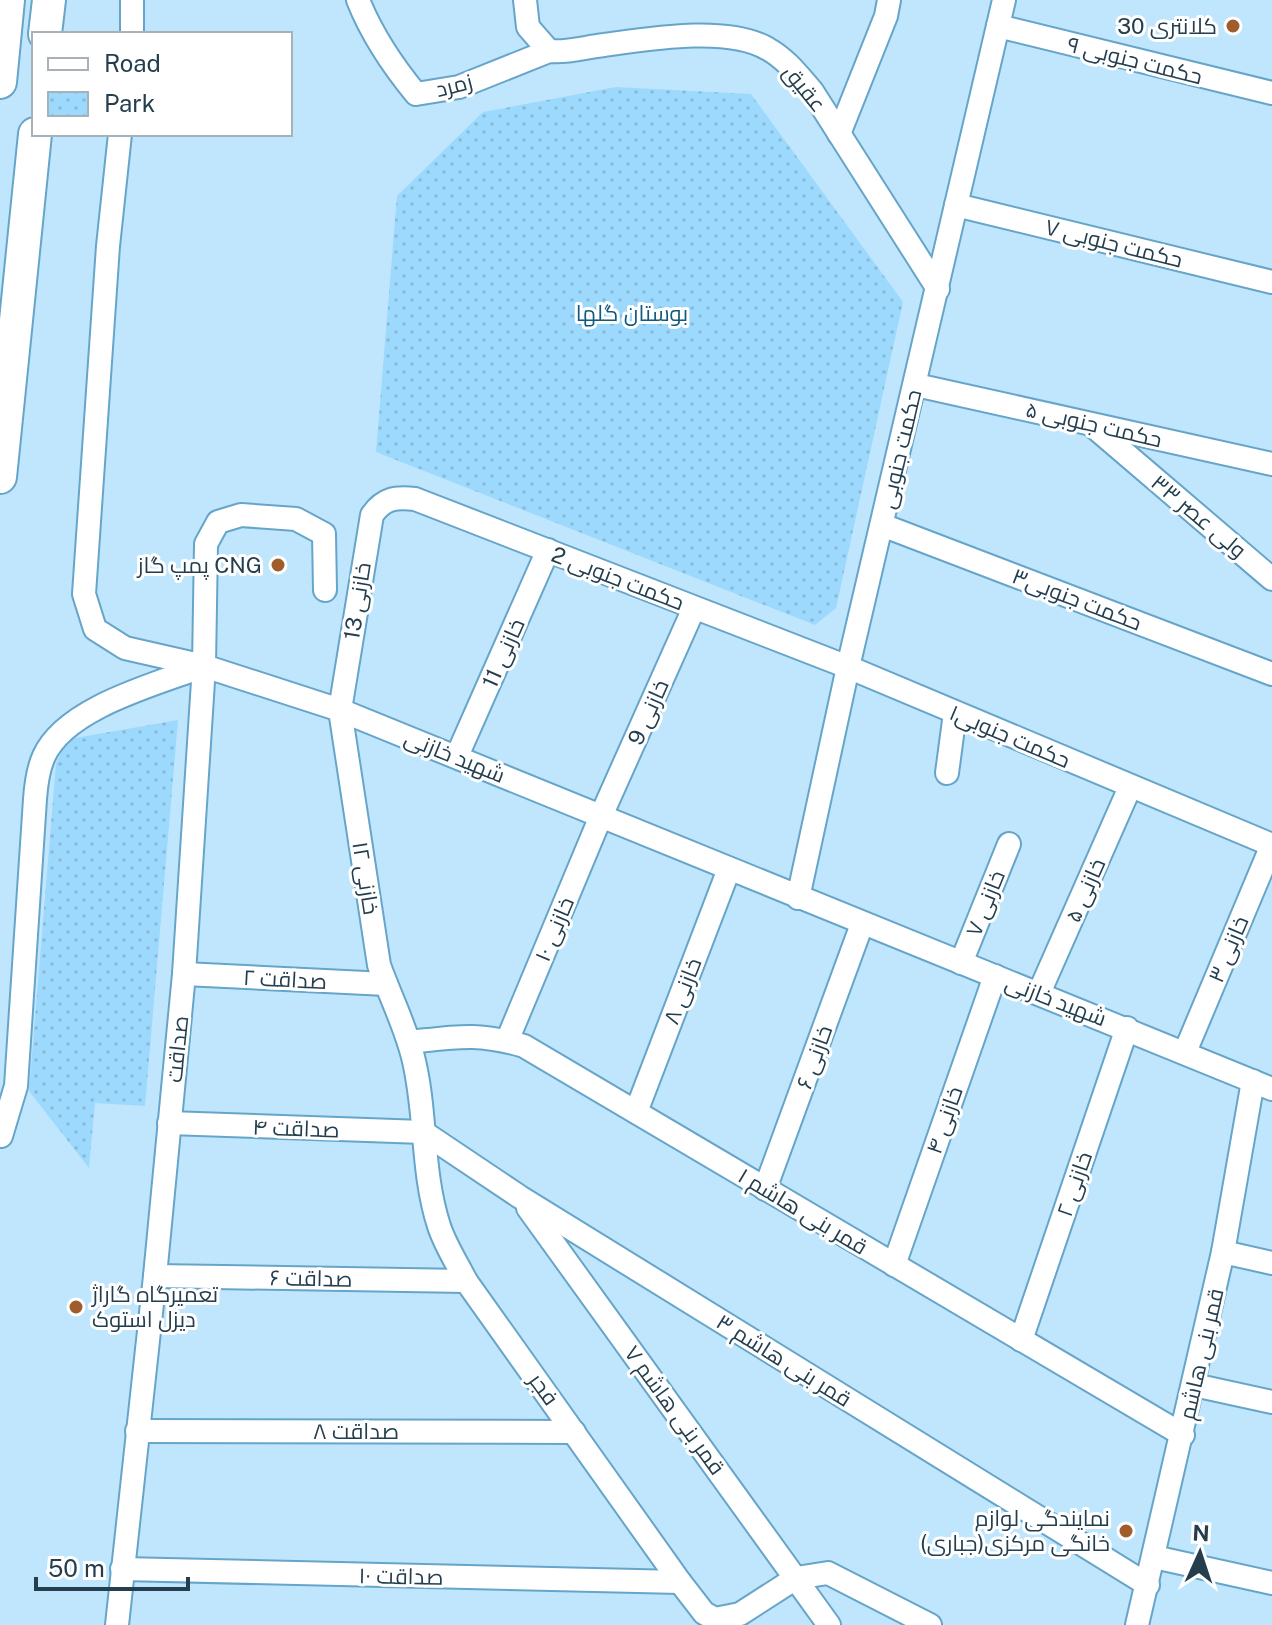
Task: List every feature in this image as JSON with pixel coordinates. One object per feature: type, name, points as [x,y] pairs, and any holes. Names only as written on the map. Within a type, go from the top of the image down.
[{"type":"highway","points":[[0,82],[8,0]]},
{"type":"highway","points":[[45,32],[49,0]]},
{"type":"highway","points":[[0,477],[35,136]]},
{"type":"street","points":[[132,0],[132,32]]},
{"type":"street","name":"زمرد","points":[[358,0],[368,26],[416,94],[459,87],[549,51]]},
{"type":"street","points":[[525,0],[528,27],[549,51]]},
{"type":"street","points":[[839,134],[886,16],[889,0]]},
{"type":"street","name":"حکمت جنوبی","points":[[798,898],[848,667],[1004,0]]},
{"type":"street","name":"حکمت جنوبی ۹","points":[[998,26],[1272,93]]},
{"type":"street","name":"عقیق","points":[[549,51],[565,53],[648,39],[712,37],[743,39],[766,47],[789,64],[812,91],[938,289]]},
{"type":"street","name":"شهید خازنی","points":[[120,136],[108,246],[84,594],[95,629],[125,648],[204,666],[340,710],[1263,1085]]},
{"type":"street","name":"حکمت جنوبی ۷","points":[[956,205],[1272,282]]},
{"type":"street","name":"حکمت جنوبی ۵","points":[[916,385],[1272,464]]},
{"type":"street","name":"ولی عصر ۳۳","points":[[1089,423],[1272,579]]},
{"type":"street","name":"حکمت جنوبی 2","points":[[387,499],[415,499],[848,667]]},
{"type":"street","name":"خازنی 13","points":[[340,710],[369,528],[372,515],[387,499]]},
{"type":"street","name":"صداقت","points":[[122,1569],[155,1276],[184,974],[204,666],[206,544],[218,522],[241,515],[296,519],[324,534],[325,590]]},
{"type":"street","name":"حکمت جنوبی۳","points":[[882,525],[1272,674]]},
{"type":"street","name":"خازنی 11","points":[[457,756],[548,550]]},
{"type":"street","name":"خازنی 9","points":[[601,816],[694,608]]},
{"type":"street","points":[[1,1136],[16,1086],[35,799],[45,755],[59,735],[79,718],[204,666]]},
{"type":"street","name":"حکمت جنوبی۱","points":[[848,667],[1272,845]]},
{"type":"street","name":"خازنی ۱۲","points":[[340,710],[379,965],[409,1042]]},
{"type":"street","points":[[947,773],[955,713]]},
{"type":"street","name":"خازنی ۵","points":[[1039,993],[1130,787]]},
{"type":"street","name":"خازنی ۱۰","points":[[507,1041],[601,816]]},
{"type":"street","name":"خازنی ۷","points":[[961,963],[1009,844]]},
{"type":"street","name":"خازنی ۳","points":[[1185,1052],[1272,845]]},
{"type":"street","name":"خازنی ۸","points":[[636,1112],[729,869]]},
{"type":"street","name":"خازنی ۶","points":[[765,1189],[862,924]]},
{"type":"street","name":"صداقت ۲","points":[[184,974],[386,984]]},
{"type":"street","name":"خازنی ۴","points":[[894,1265],[995,976]]},
{"type":"street","name":"خازنی ۲","points":[[1021,1340],[1127,1028]]},
{"type":"street","name":"قمر بنی هاشم ۱","points":[[409,1042],[471,1035],[524,1046],[1183,1435]]},
{"type":"street","name":"فجر","points":[[409,1042],[414,1060],[430,1193],[439,1229],[466,1281],[680,1582],[704,1613],[715,1619],[740,1614],[796,1578]]},
{"type":"street","name":"قمر بنی هاشم","points":[[1137,1625],[1263,1085]]},
{"type":"street","name":"صداقت ۴","points":[[169,1123],[423,1132]]},
{"type":"street","name":"قمر بنی هاشم ۳","points":[[423,1132],[520,1197],[1148,1585]]},
{"type":"street","name":"قمر بنی هاشم ۷","points":[[520,1197],[829,1625]]},
{"type":"street","points":[[1223,1252],[1272,1263]]},
{"type":"street","name":"صداقت ۶","points":[[155,1276],[466,1281]]},
{"type":"street","points":[[1194,1385],[1272,1402]]},
{"type":"street","name":"صداقت ۸","points":[[137,1431],[574,1432]]},
{"type":"street","points":[[1154,1557],[1272,1583]]},
{"type":"street","points":[[117,1625],[122,1569]]},
{"type":"street","name":"صداقت ۱۰","points":[[122,1569],[680,1582]]},
{"type":"street","points":[[796,1578],[828,1573],[930,1625]]},
{"type":"green space","name":"بوستان گلها","points":[[616,87],[751,94],[903,302],[836,608],[815,625],[376,452],[397,196],[483,112]]},
{"type":"green space","points":[[178,720],[145,1106],[95,1103],[89,1168],[29,1091],[56,764],[62,750],[75,738]]},
{"type":"place","name":"کلانتری 30","points":[[1233,26]]},
{"type":"place","name":"پمپ گاز CNG","points":[[278,565]]},
{"type":"place","name":"تعمیرگاه گاراژ دیزل استوک","points":[[76,1307]]},
{"type":"place","name":"نمایندگی لوازم خانگی مرکزی(جباری)","points":[[1126,1531]]}]
